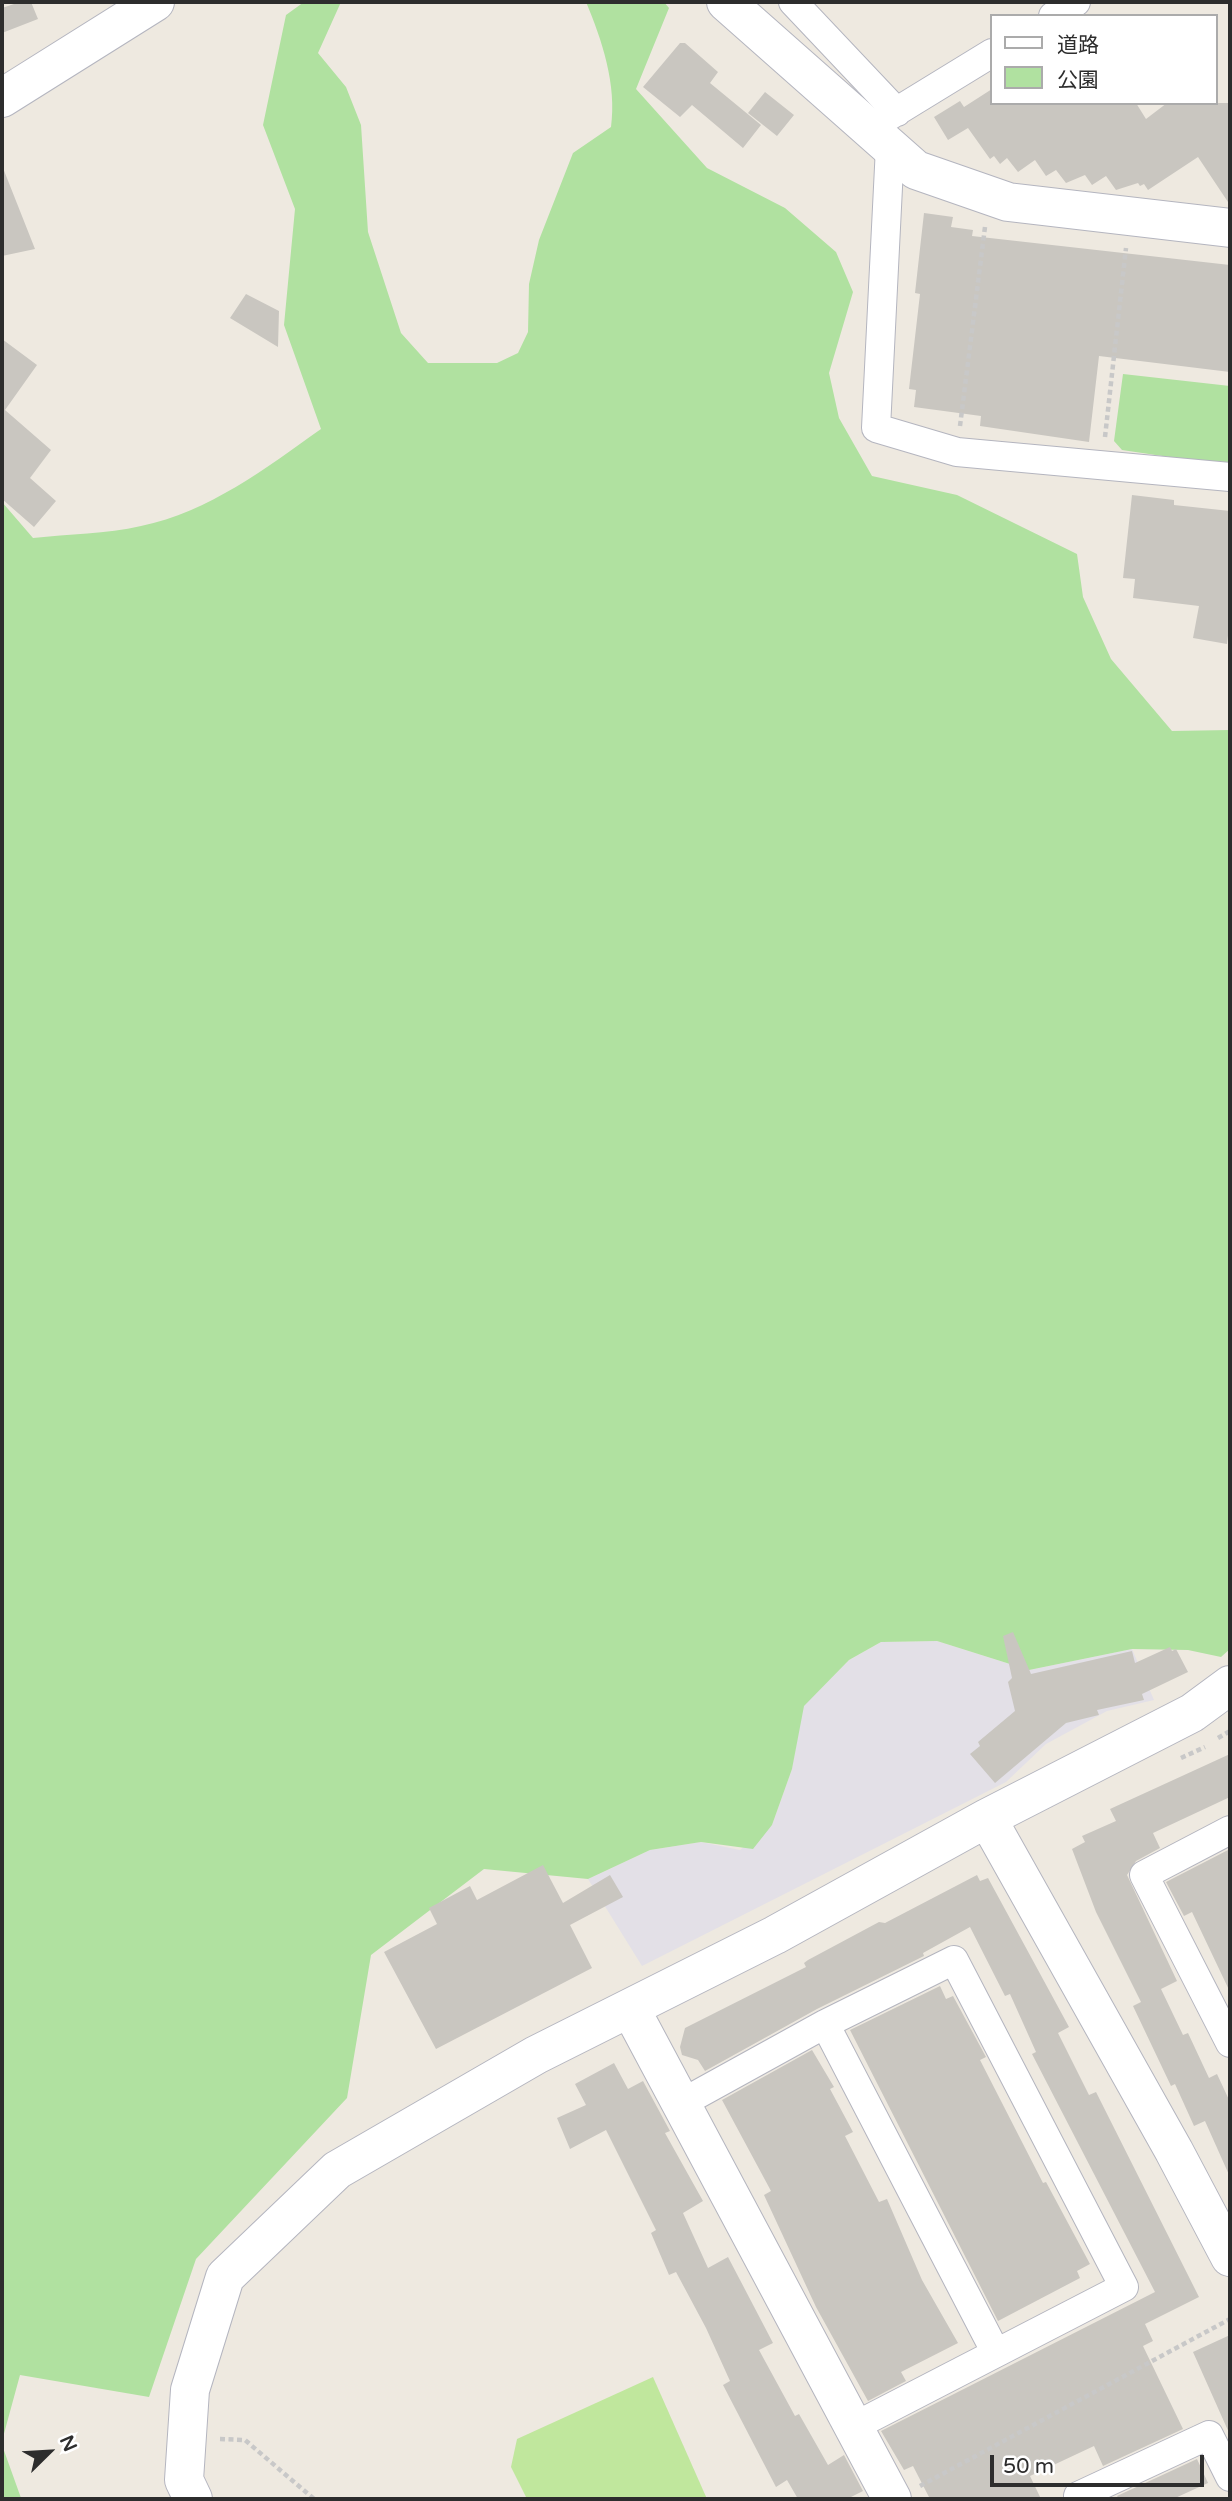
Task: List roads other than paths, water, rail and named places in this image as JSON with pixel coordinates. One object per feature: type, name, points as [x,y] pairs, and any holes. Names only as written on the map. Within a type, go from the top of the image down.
[{"type":"street","points":[[2,98],[155,2]]},
{"type":"street","points":[[726,2],[885,129]]},
{"type":"street","points":[[793,2],[916,170],[1008,202],[1230,228]]},
{"type":"street","points":[[1056,14],[1076,2]]},
{"type":"street","points":[[885,129],[990,54]]},
{"type":"street","points":[[885,129],[876,428],[957,452],[1230,477]]},
{"type":"street","points":[[193,2499],[184,2480],[190,2389],[225,2277],[337,2170],[536,2055],[775,1935],[987,1818],[1192,1713],[1230,1685]]},
{"type":"street","points":[[987,1818],[1220,2213],[1230,2257]]},
{"type":"street","points":[[1230,1829],[1144,1875],[1230,2043]]},
{"type":"street","points":[[680,2104],[825,2024],[954,1960],[1124,2287],[853,2427]]},
{"type":"street","points":[[630,2008],[853,2427],[905,2493]]},
{"type":"street","points":[[825,2024],[996,2353]]},
{"type":"street","points":[[1080,2499],[1078,2496],[1209,2435],[1230,2477]]}]
